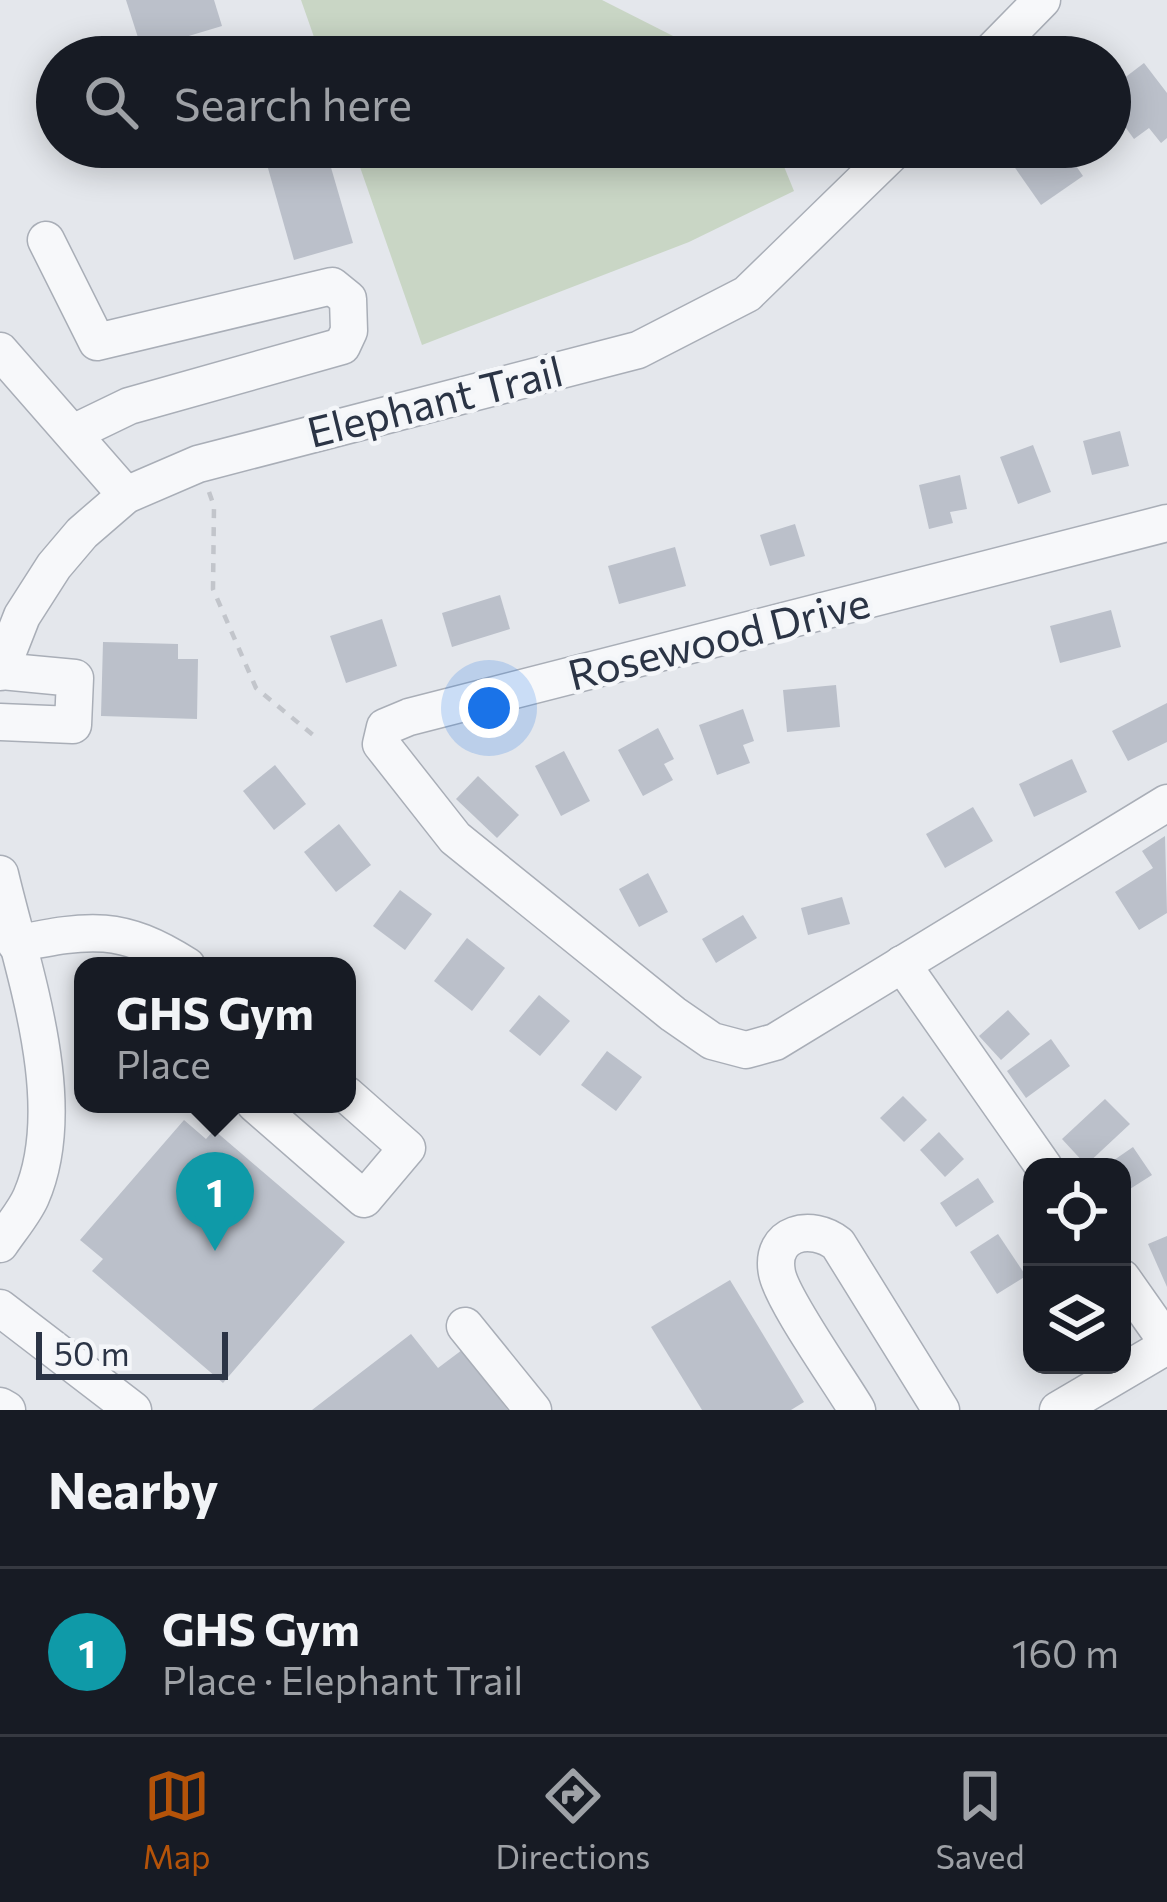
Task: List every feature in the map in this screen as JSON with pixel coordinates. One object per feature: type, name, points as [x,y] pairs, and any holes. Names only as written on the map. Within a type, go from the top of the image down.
[{"type":"street","points":[[1007,36],[1042,0]]},
{"type":"street","name":"Elephant Trail","points":[[0,671],[22,616],[54,566],[82,533],[126,495],[198,464],[638,350],[747,294],[876,168]]},
{"type":"street","points":[[46,240],[97,342],[332,286],[348,299],[349,331],[342,346],[129,406],[73,433]]},
{"type":"street","points":[[0,352],[126,495]]},
{"type":"street","name":"Rosewood Drive","points":[[902,964],[775,1042],[746,1050],[712,1041],[455,838],[381,744],[385,727],[409,717],[1167,523]]},
{"type":"street","points":[[0,671],[75,678],[73,724],[0,722]]},
{"type":"street","points":[[1038,1158],[902,964],[1167,803]]},
{"type":"street","points":[[0,874],[46,1082],[46,1141],[31,1197],[0,1244]]},
{"type":"street","points":[[16,944],[86,930],[137,938],[171,957]]},
{"type":"street","points":[[265,1113],[364,1199],[407,1148],[356,1102]]},
{"type":"street","points":[[857,1410],[779,1283],[778,1254],[797,1233],[822,1233],[838,1244],[941,1410]]},
{"type":"street","points":[[1058,1410],[1167,1344],[1131,1291]]},
{"type":"street","points":[[0,1308],[133,1410]]},
{"type":"street","points":[[465,1325],[533,1410]]},
{"type":"path","points":[[198,464],[214,506],[213,590],[256,688],[313,735]]},
{"type":"green space","points":[[301,0],[602,0],[673,36],[314,36]]},
{"type":"green space","points":[[360,168],[785,168],[794,191],[689,242],[422,345]]},
{"type":"building","points":[[126,0],[214,0],[222,26],[189,36],[138,36]]},
{"type":"building","points":[[1144,63],[1167,93],[1167,138],[1161,143],[1149,128],[1134,139],[1131,135],[1131,73]]},
{"type":"building","points":[[268,168],[331,168],[353,243],[294,260]]},
{"type":"building","points":[[1015,168],[1077,168],[1083,176],[1041,205]]},
{"type":"building","points":[[1120,431],[1129,466],[1092,475],[1083,441]]},
{"type":"building","points":[[1033,445],[1051,492],[1018,504],[1000,457]]},
{"type":"building","points":[[960,475],[967,509],[950,512],[953,523],[929,529],[919,485]]},
{"type":"building","points":[[795,524],[805,556],[770,566],[760,535]]},
{"type":"building","points":[[675,547],[686,586],[619,604],[608,566]]},
{"type":"building","points":[[500,595],[510,629],[452,647],[442,613]]},
{"type":"building","points":[[1111,610],[1121,647],[1060,663],[1050,626]]},
{"type":"building","points":[[382,619],[397,666],[346,683],[330,636]]},
{"type":"building","points":[[103,642],[178,644],[178,659],[198,659],[197,719],[101,716]]},
{"type":"building","points":[[836,685],[840,727],[787,732],[783,690]]},
{"type":"building","points":[[1167,703],[1167,742],[1128,761],[1112,731]]},
{"type":"building","points":[[743,709],[754,741],[743,745],[750,763],[717,775],[699,725]]},
{"type":"building","points":[[658,728],[674,759],[664,764],[673,780],[643,796],[618,750]]},
{"type":"building","points":[[564,751],[590,801],[561,816],[535,766]]},
{"type":"building","points":[[1072,759],[1087,792],[1034,817],[1019,784]]},
{"type":"building","points":[[275,765],[306,804],[274,830],[243,791]]},
{"type":"building","points":[[478,776],[519,815],[497,838],[456,799]]},
{"type":"building","points":[[973,807],[993,841],[945,868],[926,834]]},
{"type":"building","points":[[339,824],[371,865],[336,892],[304,852]]},
{"type":"building","points":[[1165,836],[1167,913],[1139,930],[1115,892],[1153,868],[1142,851]]},
{"type":"building","points":[[648,873],[668,912],[639,927],[619,889]]},
{"type":"building","points":[[400,890],[432,914],[405,950],[373,926]]},
{"type":"building","points":[[842,897],[850,924],[808,935],[801,908]]},
{"type":"building","points":[[743,915],[757,938],[716,963],[702,939]]},
{"type":"building","points":[[467,938],[505,968],[472,1011],[434,981]]},
{"type":"building","points":[[539,995],[570,1021],[540,1056],[509,1031]]},
{"type":"building","points":[[1008,1010],[1030,1034],[1001,1060],[979,1036]]},
{"type":"building","points":[[1051,1039],[1070,1066],[1026,1098],[1007,1071]]},
{"type":"building","points":[[607,1051],[642,1077],[616,1111],[581,1085]]},
{"type":"building","points":[[903,1096],[927,1120],[904,1142],[880,1118]]},
{"type":"building","points":[[1105,1099],[1130,1124],[1094,1158],[1080,1158],[1062,1139]]},
{"type":"building","points":[[184,1120],[206,1139],[214,1130],[345,1242],[223,1383],[92,1271],[103,1259],[80,1240]]},
{"type":"building","points":[[939,1132],[964,1159],[945,1177],[920,1150]]},
{"type":"building","points":[[1133,1147],[1152,1175],[1131,1188],[1131,1158],[1117,1158]]},
{"type":"building","points":[[978,1178],[994,1202],[956,1227],[940,1203]]},
{"type":"building","points":[[998,1234],[1023,1278],[997,1294],[970,1252]]},
{"type":"building","points":[[1167,1236],[1167,1287],[1148,1244]]},
{"type":"building","points":[[730,1280],[804,1402],[791,1410],[702,1410],[651,1327]]},
{"type":"building","points":[[411,1334],[438,1368],[462,1350],[508,1410],[312,1410]]},
{"type":"place","name":"GHS Gym","points":[[215,1251]]}]
